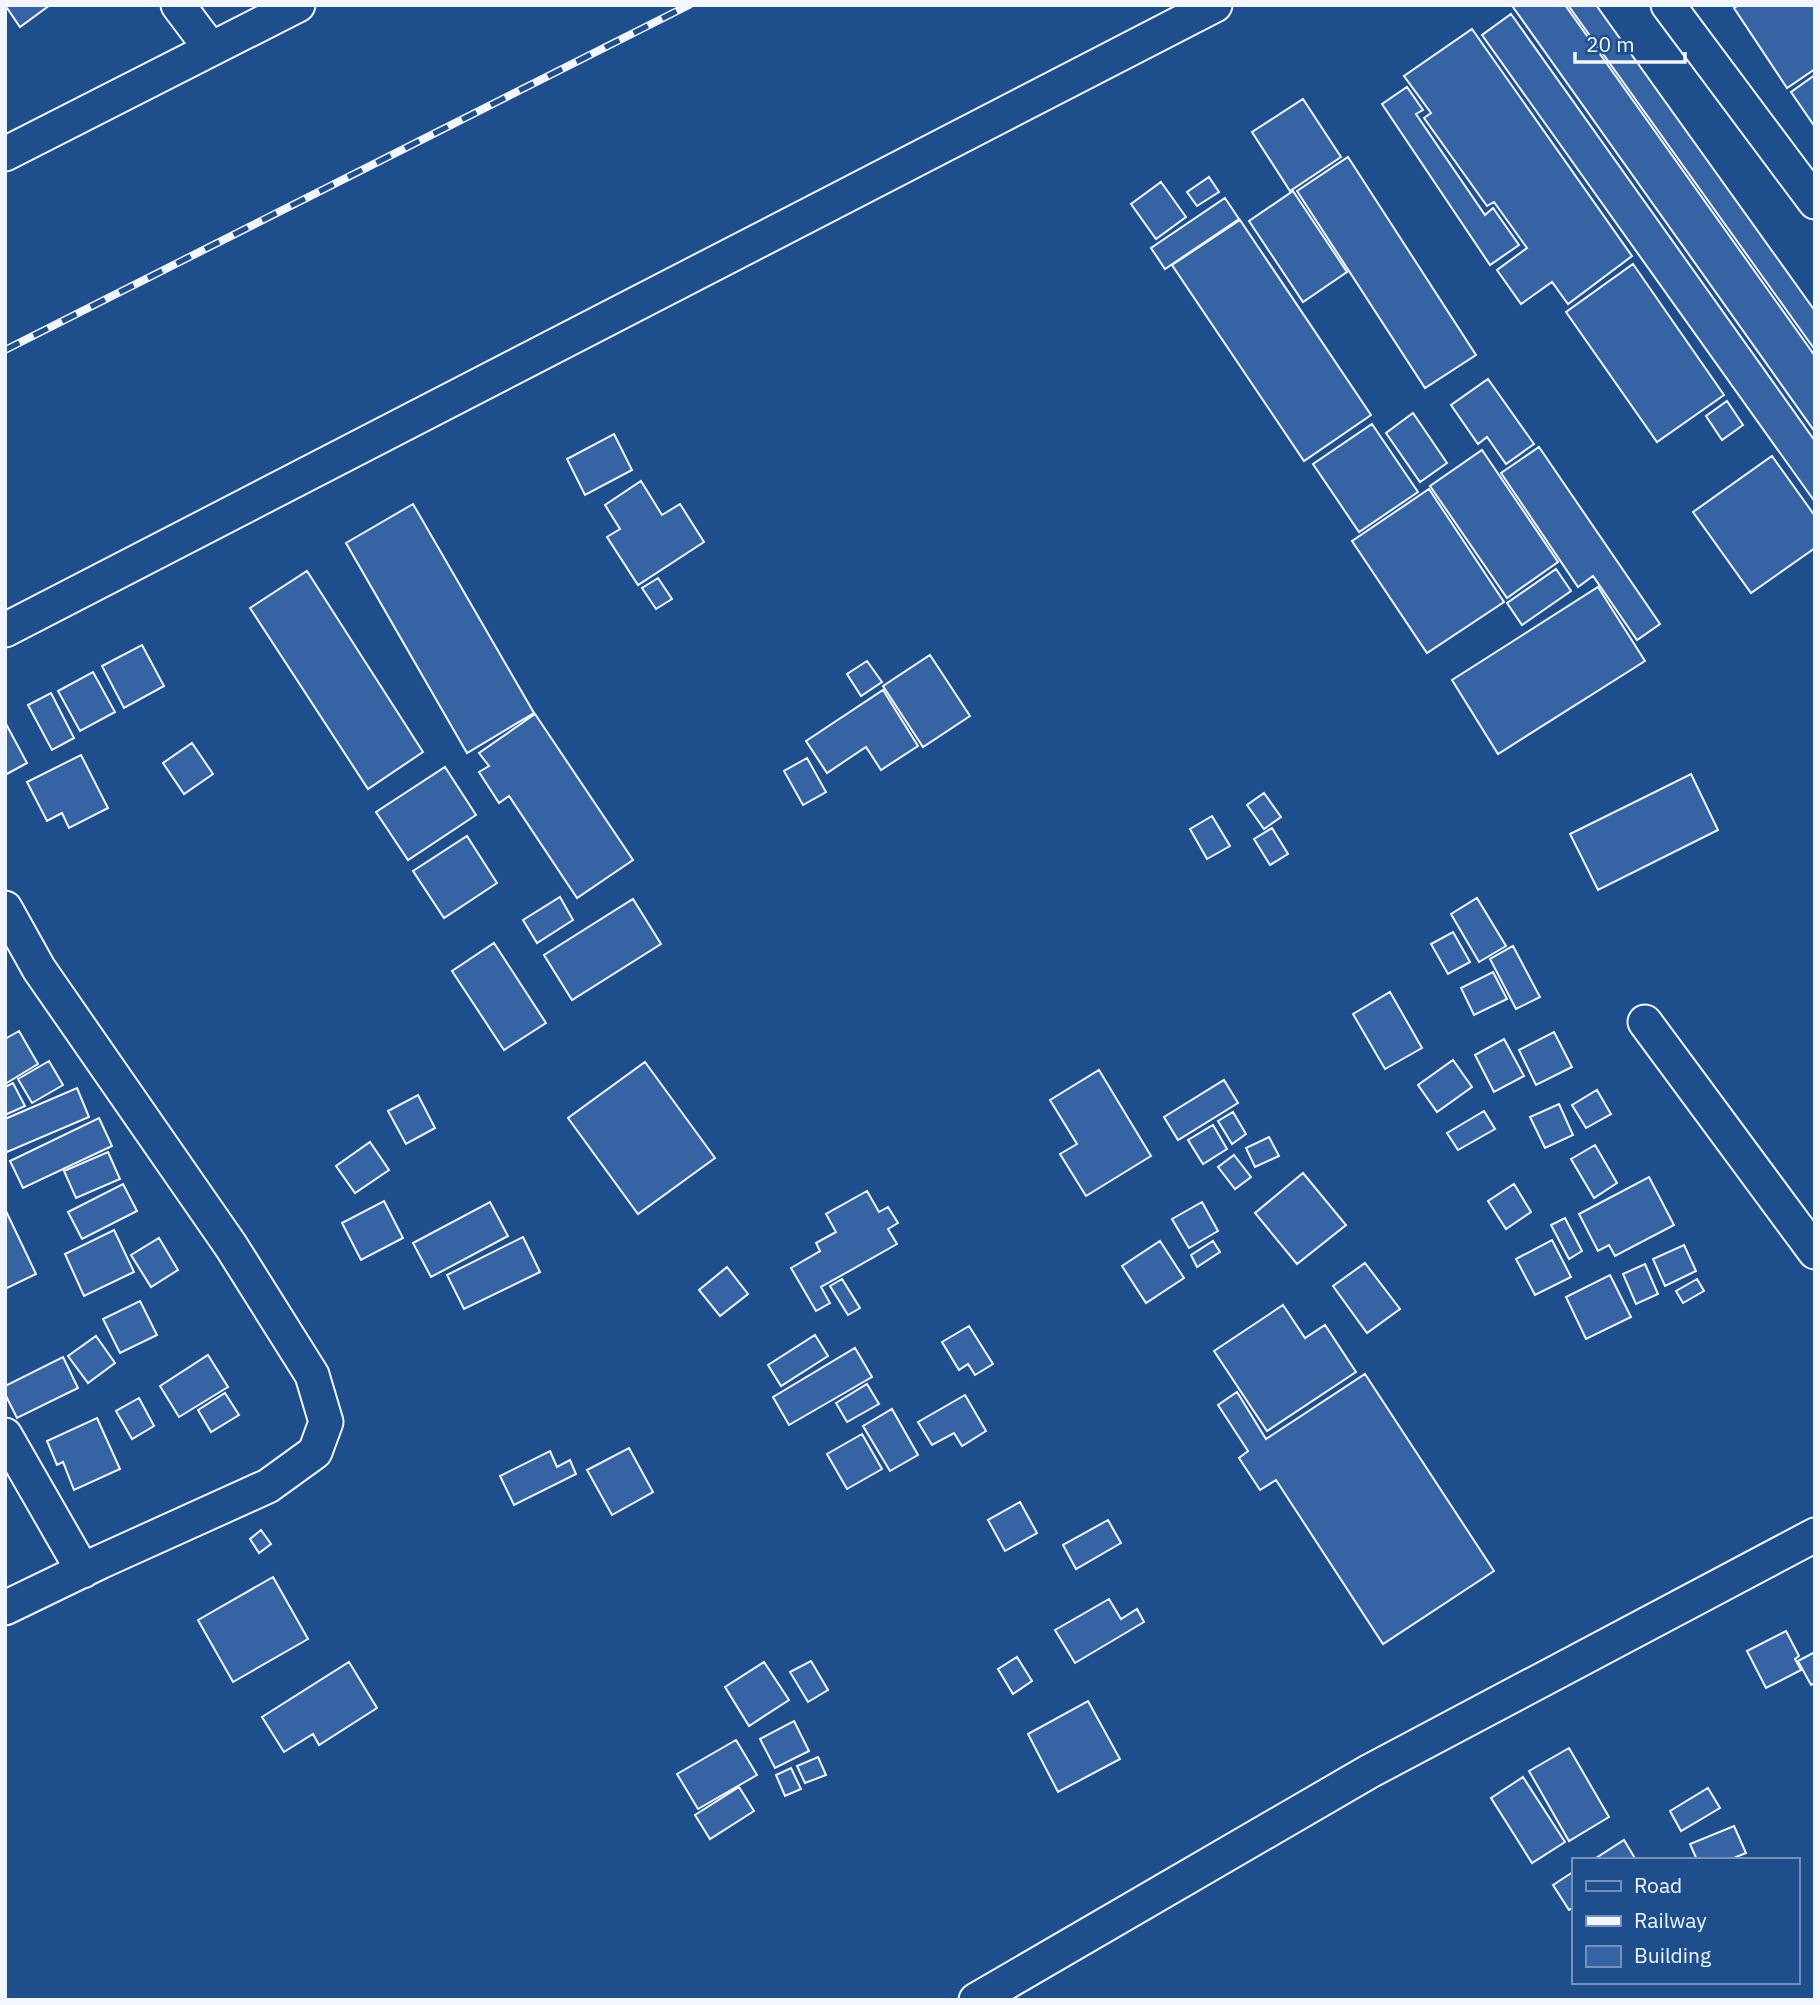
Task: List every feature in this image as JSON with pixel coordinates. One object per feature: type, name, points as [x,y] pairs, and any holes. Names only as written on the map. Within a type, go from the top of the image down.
[{"type":"street","points":[[178,5],[211,49]]},
{"type":"street","points":[[5,154],[298,5]]},
{"type":"street","points":[[5,629],[1215,5]]},
{"type":"street","points":[[1668,5],[1815,202]]},
{"type":"street","points":[[5,908],[38,968],[261,1293],[312,1375],[326,1422],[315,1452],[268,1486],[5,1608]]},
{"type":"street","points":[[1645,1022],[1815,1252]]},
{"type":"street","points":[[5,1435],[83,1570]]},
{"type":"street","points":[[976,2000],[1370,1770],[1815,1535]]},
{"type":"building","points":[[5,5],[50,5],[20,27]]},
{"type":"building","points":[[1565,5],[1815,356],[1815,432],[1513,7]]},
{"type":"building","points":[[1568,5],[1596,5],[1815,311],[1815,350]]},
{"type":"building","points":[[1739,5],[1815,5],[1815,69],[1787,88],[1734,8]]},
{"type":"building","points":[[1511,14],[1815,441],[1815,502],[1482,35]]},
{"type":"building","points":[[1472,29],[1632,256],[1568,304],[1552,282],[1521,304],[1497,270],[1527,248],[1494,202],[1487,206],[1424,118],[1431,113],[1404,76]]},
{"type":"building","points":[[1815,75],[1815,127],[1791,92]]},
{"type":"building","points":[[1407,87],[1423,110],[1416,114],[1485,215],[1493,208],[1519,245],[1490,265],[1382,104]]},
{"type":"building","points":[[1303,99],[1341,157],[1290,191],[1252,132]]},
{"type":"building","points":[[1348,157],[1476,355],[1425,388],[1297,191]]},
{"type":"building","points":[[1209,177],[1219,192],[1197,206],[1187,192]]},
{"type":"building","points":[[1161,182],[1186,217],[1156,239],[1131,204]]},
{"type":"building","points":[[1293,191],[1347,272],[1303,302],[1249,221]]},
{"type":"building","points":[[1225,198],[1239,219],[1165,269],[1151,248]]},
{"type":"building","points":[[1240,220],[1371,415],[1304,461],[1172,265]]},
{"type":"building","points":[[1633,264],[1724,395],[1657,442],[1566,312]]},
{"type":"building","points":[[1488,379],[1534,444],[1506,464],[1487,437],[1478,444],[1451,405]]},
{"type":"building","points":[[1727,401],[1743,425],[1722,440],[1706,416]]},
{"type":"building","points":[[1413,413],[1447,463],[1420,482],[1386,433]]},
{"type":"building","points":[[1372,424],[1418,492],[1359,532],[1313,464]]},
{"type":"building","points":[[614,434],[632,470],[585,495],[567,459]]},
{"type":"building","points":[[1539,447],[1660,624],[1637,640],[1593,576],[1578,587],[1501,473]]},
{"type":"building","points":[[1482,450],[1558,562],[1507,598],[1430,486]]},
{"type":"building","points":[[1772,456],[1815,516],[1815,548],[1751,593],[1693,512]]},
{"type":"building","points":[[641,481],[662,515],[680,504],[704,542],[638,585],[607,537],[620,529],[605,505]]},
{"type":"building","points":[[1429,489],[1504,602],[1427,653],[1352,541]]},
{"type":"building","points":[[413,504],[534,713],[467,753],[346,543]]},
{"type":"building","points":[[1556,569],[1571,591],[1522,625],[1507,603]]},
{"type":"building","points":[[307,571],[423,752],[368,789],[250,608]]},
{"type":"building","points":[[658,578],[672,599],[656,609],[642,588]]},
{"type":"building","points":[[1598,587],[1645,661],[1498,754],[1452,680]]},
{"type":"building","points":[[142,645],[164,686],[124,708],[102,666]]},
{"type":"building","points":[[930,655],[970,716],[923,747],[883,686]]},
{"type":"building","points":[[867,661],[882,682],[861,696],[847,674]]},
{"type":"building","points":[[93,672],[115,712],[80,731],[58,691]]},
{"type":"building","points":[[883,690],[918,746],[881,770],[866,747],[827,773],[806,741]]},
{"type":"building","points":[[51,693],[74,738],[52,750],[28,705]]},
{"type":"building","points":[[535,714],[633,860],[577,898],[509,796],[499,803],[479,772],[489,766],[479,753]]},
{"type":"building","points":[[5,722],[27,763],[5,775]]},
{"type":"building","points":[[192,743],[213,774],[184,794],[163,763]]},
{"type":"building","points":[[81,755],[108,808],[69,828],[62,813],[47,821],[27,782]]},
{"type":"building","points":[[807,758],[826,792],[803,805],[784,771]]},
{"type":"building","points":[[445,767],[476,815],[408,860],[376,812]]},
{"type":"building","points":[[1691,774],[1718,830],[1598,890],[1570,834]]},
{"type":"building","points":[[1264,793],[1281,817],[1264,829],[1247,805]]},
{"type":"building","points":[[1212,816],[1230,846],[1207,859],[1190,829]]},
{"type":"building","points":[[1272,828],[1288,854],[1270,865],[1254,839]]},
{"type":"building","points":[[467,836],[497,883],[444,918],[413,871]]},
{"type":"building","points":[[560,897],[573,920],[537,943],[523,920]]},
{"type":"building","points":[[1477,898],[1506,946],[1479,962],[1451,914]]},
{"type":"building","points":[[633,899],[661,944],[572,1000],[544,955]]},
{"type":"building","points":[[1453,932],[1470,962],[1448,974],[1431,944]]},
{"type":"building","points":[[494,943],[546,1023],[504,1050],[452,971]]},
{"type":"building","points":[[1513,946],[1540,997],[1516,1009],[1490,959]]},
{"type":"building","points":[[1493,972],[1507,999],[1474,1015],[1461,988]]},
{"type":"building","points":[[1390,992],[1422,1048],[1385,1069],[1353,1014]]},
{"type":"building","points":[[19,1031],[38,1064],[5,1084],[5,1039]]},
{"type":"building","points":[[1554,1032],[1572,1067],[1536,1085],[1519,1050]]},
{"type":"building","points":[[1504,1039],[1524,1076],[1494,1092],[1475,1055]]},
{"type":"building","points":[[1453,1060],[1472,1087],[1437,1112],[1418,1085]]},
{"type":"building","points":[[49,1061],[63,1085],[32,1103],[18,1079]]},
{"type":"building","points":[[645,1062],[715,1158],[638,1214],[568,1118]]},
{"type":"building","points":[[1099,1070],[1151,1156],[1086,1196],[1060,1154],[1077,1144],[1050,1100]]},
{"type":"building","points":[[1224,1080],[1238,1103],[1178,1140],[1164,1117]]},
{"type":"building","points":[[13,1083],[25,1106],[5,1115],[5,1087]]},
{"type":"building","points":[[77,1088],[89,1117],[7,1152],[5,1119]]},
{"type":"building","points":[[1597,1090],[1611,1114],[1586,1128],[1572,1105]]},
{"type":"building","points":[[418,1095],[435,1128],[406,1144],[388,1111]]},
{"type":"building","points":[[1559,1104],[1573,1135],[1545,1148],[1530,1117]]},
{"type":"building","points":[[1484,1111],[1495,1129],[1458,1150],[1447,1133]]},
{"type":"building","points":[[1233,1112],[1246,1134],[1232,1144],[1218,1121]]},
{"type":"building","points":[[99,1118],[112,1146],[23,1188],[10,1161]]},
{"type":"building","points":[[1213,1125],[1227,1149],[1203,1164],[1188,1140]]},
{"type":"building","points":[[1269,1137],[1279,1156],[1255,1167],[1246,1148]]},
{"type":"building","points":[[370,1142],[389,1170],[355,1193],[336,1166]]},
{"type":"building","points":[[1595,1145],[1617,1183],[1594,1198],[1571,1159]]},
{"type":"building","points":[[108,1152],[120,1179],[76,1198],[64,1171]]},
{"type":"building","points":[[1234,1155],[1251,1177],[1235,1189],[1218,1167]]},
{"type":"building","points":[[1303,1173],[1346,1225],[1297,1264],[1255,1213]]},
{"type":"building","points":[[1649,1177],[1674,1225],[1615,1256],[1609,1245],[1598,1251],[1579,1214]]},
{"type":"building","points":[[123,1184],[137,1211],[82,1239],[68,1212]]},
{"type":"building","points":[[1514,1184],[1531,1212],[1506,1229],[1488,1201]]},
{"type":"building","points":[[867,1191],[879,1212],[888,1207],[898,1223],[888,1229],[897,1244],[821,1287],[830,1303],[816,1311],[791,1268],[820,1251],[816,1243],[836,1232],[826,1214]]},
{"type":"building","points":[[384,1201],[403,1238],[361,1260],[342,1223]]},
{"type":"building","points":[[490,1202],[508,1236],[431,1277],[413,1243]]},
{"type":"building","points":[[1202,1202],[1218,1231],[1189,1248],[1172,1219]]},
{"type":"building","points":[[5,1209],[36,1274],[5,1289]]},
{"type":"building","points":[[1565,1218],[1582,1251],[1569,1259],[1551,1225]]},
{"type":"building","points":[[114,1230],[134,1272],[84,1296],[65,1254]]},
{"type":"building","points":[[523,1237],[540,1272],[464,1309],[447,1275]]},
{"type":"building","points":[[159,1238],[178,1270],[151,1287],[131,1255]]},
{"type":"building","points":[[1552,1240],[1571,1277],[1535,1295],[1516,1259]]},
{"type":"building","points":[[1160,1241],[1184,1278],[1146,1303],[1122,1266]]},
{"type":"building","points":[[1213,1241],[1220,1252],[1197,1267],[1191,1255]]},
{"type":"building","points":[[1684,1245],[1696,1271],[1665,1286],[1653,1259]]},
{"type":"building","points":[[1365,1263],[1400,1309],[1367,1333],[1333,1286]]},
{"type":"building","points":[[1645,1264],[1658,1294],[1636,1304],[1623,1274]]},
{"type":"building","points":[[727,1267],[748,1294],[720,1316],[699,1290]]},
{"type":"building","points":[[1610,1275],[1631,1317],[1586,1339],[1566,1297]]},
{"type":"building","points":[[842,1279],[860,1308],[848,1315],[830,1286]]},
{"type":"building","points":[[1697,1279],[1704,1291],[1683,1303],[1676,1291]]},
{"type":"building","points":[[140,1301],[157,1335],[120,1353],[103,1319]]},
{"type":"building","points":[[1283,1305],[1305,1338],[1325,1325],[1356,1372],[1267,1431],[1214,1351]]},
{"type":"building","points":[[969,1326],[993,1364],[975,1375],[968,1364],[959,1370],[942,1342]]},
{"type":"building","points":[[815,1335],[828,1356],[781,1386],[768,1365]]},
{"type":"building","points":[[96,1336],[115,1363],[88,1383],[68,1356]]},
{"type":"building","points":[[855,1348],[872,1377],[789,1425],[773,1397]]},
{"type":"building","points":[[208,1355],[228,1387],[179,1417],[160,1386]]},
{"type":"building","points":[[63,1357],[78,1388],[17,1418],[5,1394],[5,1386]]},
{"type":"building","points":[[1365,1374],[1494,1571],[1383,1644],[1276,1480],[1260,1490],[1239,1458],[1248,1451],[1218,1405],[1237,1392],[1266,1439]]},
{"type":"building","points":[[867,1384],[879,1404],[847,1422],[836,1403]]},
{"type":"building","points":[[225,1393],[239,1415],[211,1432],[198,1410]]},
{"type":"building","points":[[965,1395],[986,1431],[962,1446],[954,1433],[932,1445],[918,1422]]},
{"type":"building","points":[[139,1398],[154,1426],[132,1439],[116,1411]]},
{"type":"building","points":[[892,1409],[918,1455],[890,1471],[863,1426]]},
{"type":"building","points":[[97,1418],[120,1469],[74,1490],[63,1462],[57,1465],[47,1441]]},
{"type":"building","points":[[862,1434],[882,1469],[847,1489],[827,1454]]},
{"type":"building","points":[[629,1448],[653,1492],[612,1515],[587,1470]]},
{"type":"building","points":[[550,1451],[557,1467],[570,1460],[576,1474],[514,1505],[500,1476]]},
{"type":"building","points":[[1020,1502],[1037,1533],[1005,1551],[988,1520]]},
{"type":"building","points":[[1108,1520],[1121,1543],[1076,1569],[1063,1545]]},
{"type":"building","points":[[261,1530],[271,1544],[259,1553],[250,1539]]},
{"type":"building","points":[[273,1577],[308,1639],[233,1682],[198,1620]]},
{"type":"building","points":[[1109,1599],[1121,1619],[1137,1609],[1144,1622],[1075,1663],[1055,1630]]},
{"type":"building","points":[[1786,1631],[1799,1656],[1795,1659],[1801,1670],[1766,1688],[1747,1651]]},
{"type":"building","points":[[1815,1652],[1815,1683],[1811,1685],[1798,1661]]},
{"type":"building","points":[[1017,1657],[1032,1681],[1013,1694],[998,1669]]},
{"type":"building","points":[[811,1661],[828,1690],[808,1702],[790,1672]]},
{"type":"building","points":[[349,1662],[377,1708],[319,1745],[313,1734],[284,1752],[262,1717]]},
{"type":"building","points":[[764,1662],[789,1700],[749,1726],[725,1687]]},
{"type":"building","points":[[1088,1701],[1120,1759],[1058,1792],[1028,1734]]},
{"type":"building","points":[[794,1721],[809,1751],[775,1768],[760,1739]]},
{"type":"building","points":[[736,1740],[757,1775],[698,1809],[677,1774]]},
{"type":"building","points":[[1569,1748],[1609,1817],[1569,1841],[1529,1771]]},
{"type":"building","points":[[818,1757],[826,1775],[805,1783],[797,1766]]},
{"type":"building","points":[[791,1768],[801,1789],[785,1796],[776,1775]]},
{"type":"building","points":[[1523,1777],[1565,1842],[1532,1863],[1491,1798]]},
{"type":"building","points":[[739,1787],[754,1811],[710,1839],[695,1815]]},
{"type":"building","points":[[1708,1788],[1720,1808],[1681,1831],[1670,1811]]},
{"type":"building","points":[[1734,1826],[1746,1853],[1734,1858],[1696,1858],[1690,1844]]},
{"type":"building","points":[[1624,1840],[1635,1858],[1596,1858]]},
{"type":"building","points":[[1572,1873],[1572,1908],[1569,1910],[1553,1885]]},
{"type":"railway","points":[[5,350],[689,5]]}]
